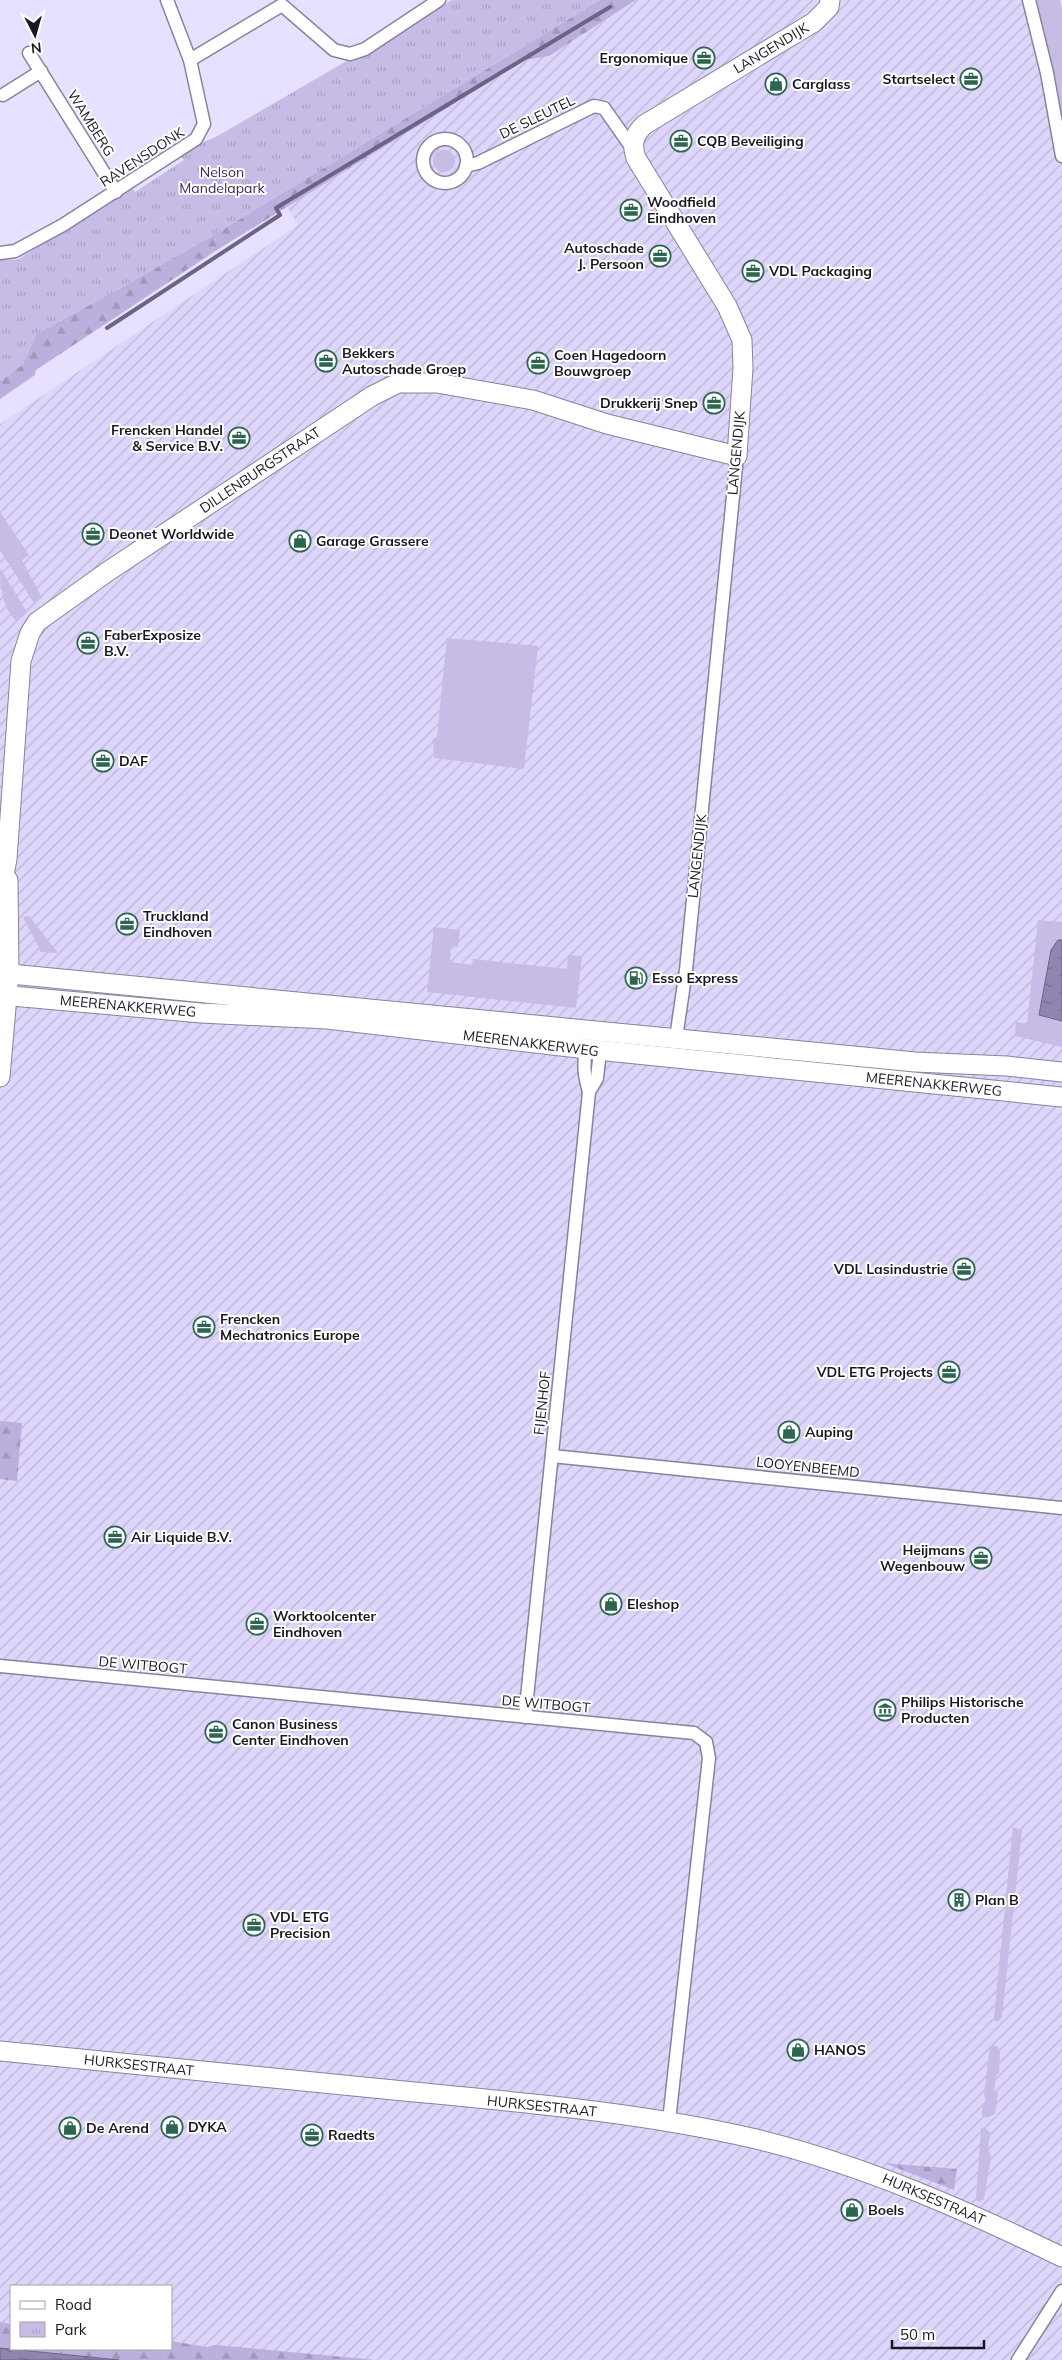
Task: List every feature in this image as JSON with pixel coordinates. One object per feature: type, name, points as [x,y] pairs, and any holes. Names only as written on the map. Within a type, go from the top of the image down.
[{"type":"street","name":"RAVENSDONK","points":[[0,253],[16,251],[116,192],[196,139],[202,130],[204,124],[190,60],[167,0]]},
{"type":"street","points":[[190,60],[280,2],[334,50],[350,54],[365,49],[439,0]]},
{"type":"street","name":"LANGENDIJK","points":[[676,1038],[687,962],[737,456],[743,368],[742,340],[727,306],[636,158],[632,148],[635,134],[644,124],[814,22],[829,8],[830,0]]},
{"type":"street","points":[[1028,0],[1047,73],[1062,156]]},
{"type":"street","name":"WAMBERG","points":[[29,53],[116,192]]},
{"type":"street","points":[[3,94],[41,71]]},
{"type":"street","name":"DE SLEUTEL","points":[[466,166],[478,163],[594,106],[604,108],[632,148]]},
{"type":"street","name":"DILLENBURGSTRAAT","points":[[0,1077],[7,859],[21,662],[30,634],[37,622],[107,572],[372,396],[398,383],[437,383],[533,400],[607,424],[737,456]]},
{"type":"street","name":"DILLENBURGSTRAAT","points":[[0,896],[7,859]]},
{"type":"street","name":"MEERENAKKERWEG","points":[[4,973],[915,1062],[1007,1066],[1062,1072]]},
{"type":"street","name":"MEERENAKKERWEG","points":[[4,995],[202,1013],[327,1019],[593,1050],[1062,1097]]},
{"type":"street","name":"FIJENHOF","points":[[525,1717],[589,1092],[585,1078],[584,1057],[593,1050]]},
{"type":"street","name":"LOOYENBEEMD","points":[[552,1456],[1062,1508]]},
{"type":"street","name":"DE WITBOGT","points":[[0,1666],[694,1733],[706,1742],[709,1758],[669,2121]]},
{"type":"street","name":"HURKSESTRAAT","points":[[0,2051],[556,2106],[669,2121],[756,2140],[861,2169],[962,2210],[1062,2257]]},
{"type":"street","points":[[1018,2360],[1062,2291]]},
{"type":"shaded area","points":[[636,0],[1042,0],[1062,101],[1062,2360],[0,2360],[0,424],[298,225],[287,207],[525,60],[549,56]]},
{"type":"green space","name":"Nelson Mandelapark","points":[[452,0],[600,0],[220,231],[36,334],[23,364],[0,381],[0,257],[9,260],[19,259],[132,188],[135,192],[184,160],[181,156],[200,143],[214,138]]},
{"type":"green space","points":[[600,0],[636,0],[549,56],[525,60],[217,250],[36,370],[35,375],[0,399],[0,381],[23,364],[36,334],[220,231]]},
{"type":"green space","points":[[1034,0],[1060,0],[1062,9],[1062,124],[1045,34]]},
{"type":"green space","points":[[444,150],[452,153],[455,161],[452,169],[444,172],[436,169],[433,161],[436,153]]},
{"type":"green space","points":[[0,512],[29,555],[22,560],[42,598],[34,603],[0,550]]},
{"type":"green space","points":[[0,568],[27,612],[17,621],[5,604],[1,590]]},
{"type":"green space","points":[[447,638],[538,646],[524,769],[434,758],[433,739],[437,737]]},
{"type":"green space","points":[[29,916],[58,953],[41,952],[23,917]]},
{"type":"green space","points":[[1038,920],[1062,922],[1062,1047],[1015,1036],[1016,1022],[1027,1024]]},
{"type":"green space","points":[[434,927],[460,930],[458,947],[451,946],[450,962],[472,965],[473,959],[567,969],[568,955],[582,956],[576,1008],[427,992]]},
{"type":"green space","points":[[0,1421],[22,1423],[17,1481],[0,1479]]},
{"type":"green space","points":[[1013,1827],[1022,1830],[1002,2017],[998,2022],[995,2021],[994,2016]]},
{"type":"green space","points":[[995,2045],[1000,2050],[999,2074],[996,2075],[994,2090],[998,2093],[995,2114],[986,2118],[982,2115],[982,2106],[986,2102],[984,2094],[990,2047]]},
{"type":"green space","points":[[985,2127],[990,2133],[988,2148],[991,2156],[984,2199],[979,2202],[976,2199],[981,2128]]},
{"type":"green space","points":[[884,2163],[957,2169],[954,2190]]},
{"type":"green space","points":[[0,2322],[10,2324],[10,2349],[0,2348]]},
{"type":"green space","points":[[172,2341],[207,2347],[216,2345],[375,2360],[119,2360],[20,2350],[172,2350]]},
{"type":"water","points":[[1058,940],[1062,940],[1062,1021],[1039,1015],[1051,950]]},
{"type":"water","points":[[0,2348],[119,2360],[0,2360]]},
{"type":"waterway","points":[[107,328],[280,215],[276,208],[610,7]]},
{"type":"place","name":"Ergonomique","points":[[704,58]]},
{"type":"place","name":"Startselect","points":[[971,79]]},
{"type":"place","name":"Carglass","points":[[776,84]]},
{"type":"place","name":"CQB Beveiliging","points":[[681,141]]},
{"type":"place","name":"Woodfield Eindhoven","points":[[631,210]]},
{"type":"place","name":"Autoschade J. Persoon","points":[[660,256]]},
{"type":"place","name":"VDL Packaging","points":[[753,271]]},
{"type":"place","name":"Bekkers Autoschade Groep","points":[[326,361]]},
{"type":"place","name":"Coen Hagedoorn Bouwgroep","points":[[538,363]]},
{"type":"place","name":"Drukkerij Snep","points":[[714,403]]},
{"type":"place","name":"Frencken Handel & Service B.V.","points":[[239,438]]},
{"type":"place","name":"Deonet Worldwide","points":[[93,534]]},
{"type":"place","name":"Garage Grassere","points":[[300,541]]},
{"type":"place","name":"FaberExposize B.V.","points":[[88,643]]},
{"type":"place","name":"DAF","points":[[103,761]]},
{"type":"place","name":"Truckland Eindhoven","points":[[127,924]]},
{"type":"place","name":"Esso Express","points":[[636,978]]},
{"type":"place","name":"VDL Lasindustrie","points":[[964,1269]]},
{"type":"place","name":"Frencken Mechatronics Europe","points":[[204,1327]]},
{"type":"place","name":"VDL ETG Projects","points":[[949,1372]]},
{"type":"place","name":"Auping","points":[[789,1432]]},
{"type":"place","name":"Air Liquide B.V.","points":[[115,1537]]},
{"type":"place","name":"Heijmans Wegenbouw","points":[[981,1558]]},
{"type":"place","name":"Eleshop","points":[[611,1604]]},
{"type":"place","name":"Worktoolcenter Eindhoven","points":[[257,1624]]},
{"type":"place","name":"Philips Historische Producten","points":[[885,1710]]},
{"type":"place","name":"Canon Business Center Eindhoven","points":[[216,1732]]},
{"type":"place","name":"Plan B","points":[[959,1900]]},
{"type":"place","name":"VDL ETG Precision","points":[[254,1925]]},
{"type":"place","name":"HANOS","points":[[798,2050]]},
{"type":"place","name":"DYKA","points":[[172,2127]]},
{"type":"place","name":"De Arend","points":[[70,2128]]},
{"type":"place","name":"Raedts","points":[[312,2135]]},
{"type":"place","name":"Boels","points":[[852,2210]]}]
